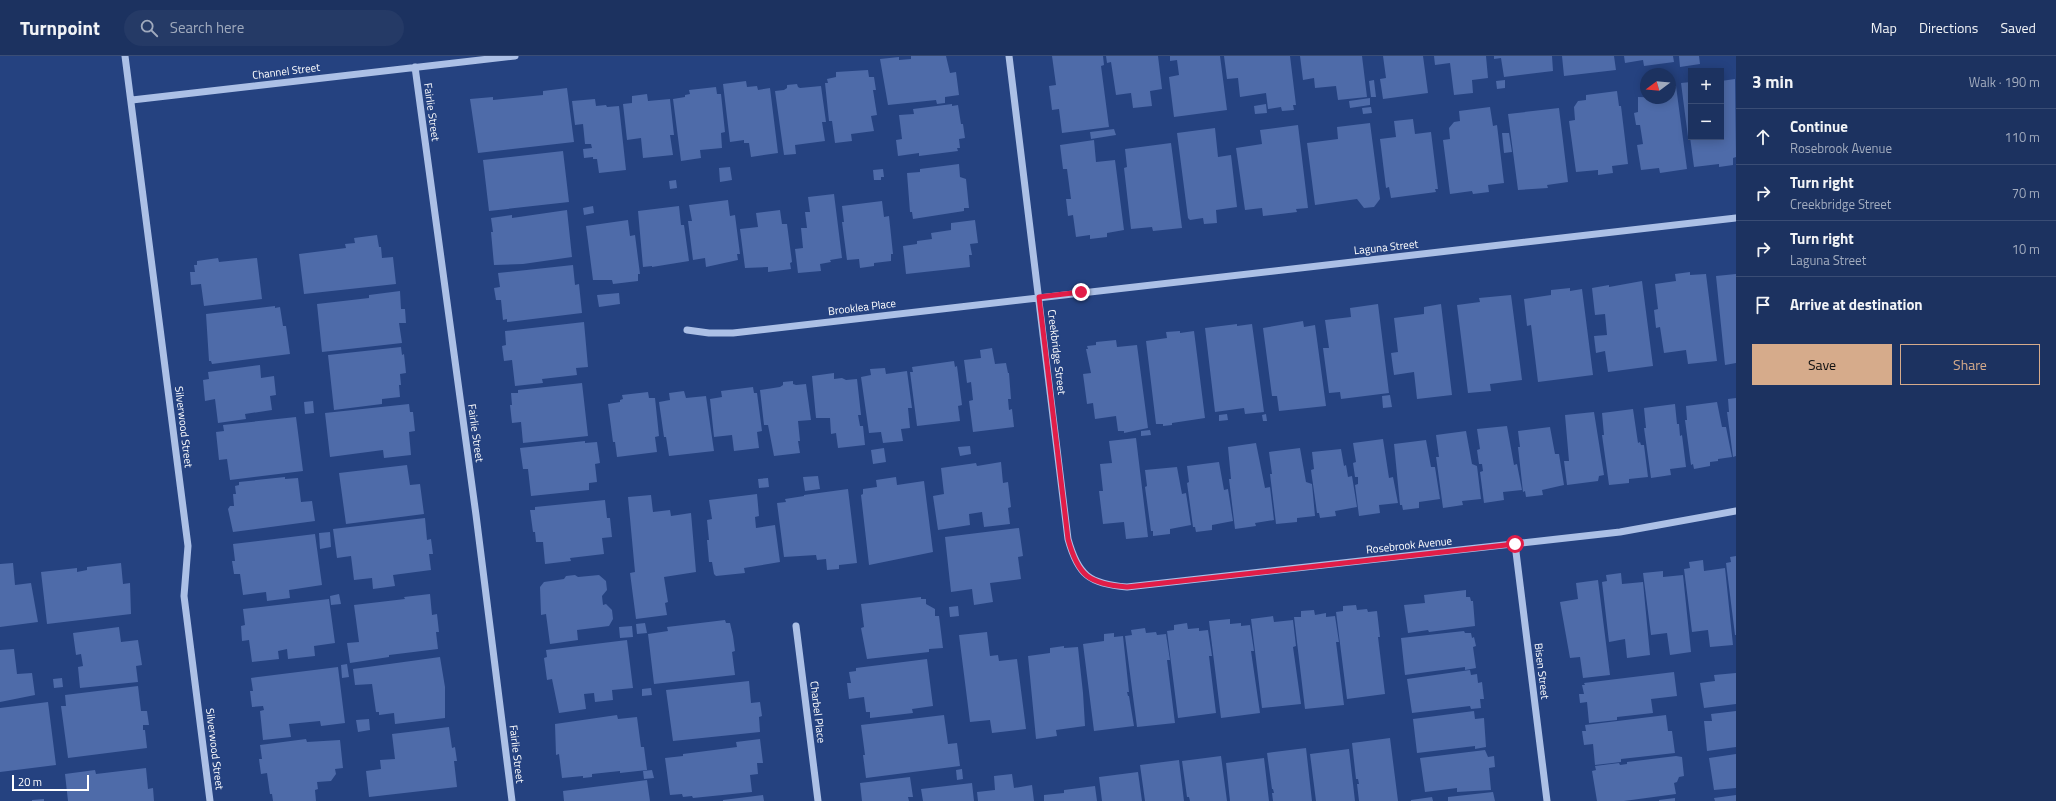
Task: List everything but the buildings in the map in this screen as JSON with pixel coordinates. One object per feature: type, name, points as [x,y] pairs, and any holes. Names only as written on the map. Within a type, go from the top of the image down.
[{"type":"street","name":"Silverwood Street","points":[[125,56],[132,100],[188,546],[184,596],[210,801]]},
{"type":"street","name":"Channel Street","points":[[132,100],[515,56]]},
{"type":"street","name":"Creekbridge Street","points":[[1009,56],[1068,539],[1074,560],[1085,575]]},
{"type":"street","name":"Fairlie Street","points":[[415,68],[476,515],[512,801]]},
{"type":"street","name":"Laguna Street","points":[[1039,297],[1736,218]]},
{"type":"street","name":"Brooklea Place","points":[[687,330],[709,333],[734,333],[1039,297]]},
{"type":"street","name":"Rosebrook Avenue","points":[[1085,575],[1105,585],[1127,587],[1620,532],[1736,511]]},
{"type":"street","name":"Bisen Street","points":[[1515,544],[1547,801]]},
{"type":"street","name":"Charbel Place","points":[[796,626],[818,801]]},
{"type":"route","points":[[1081,292],[1039,297],[1068,539],[1074,560],[1085,575],[1105,585],[1127,587],[1515,544]]}]
